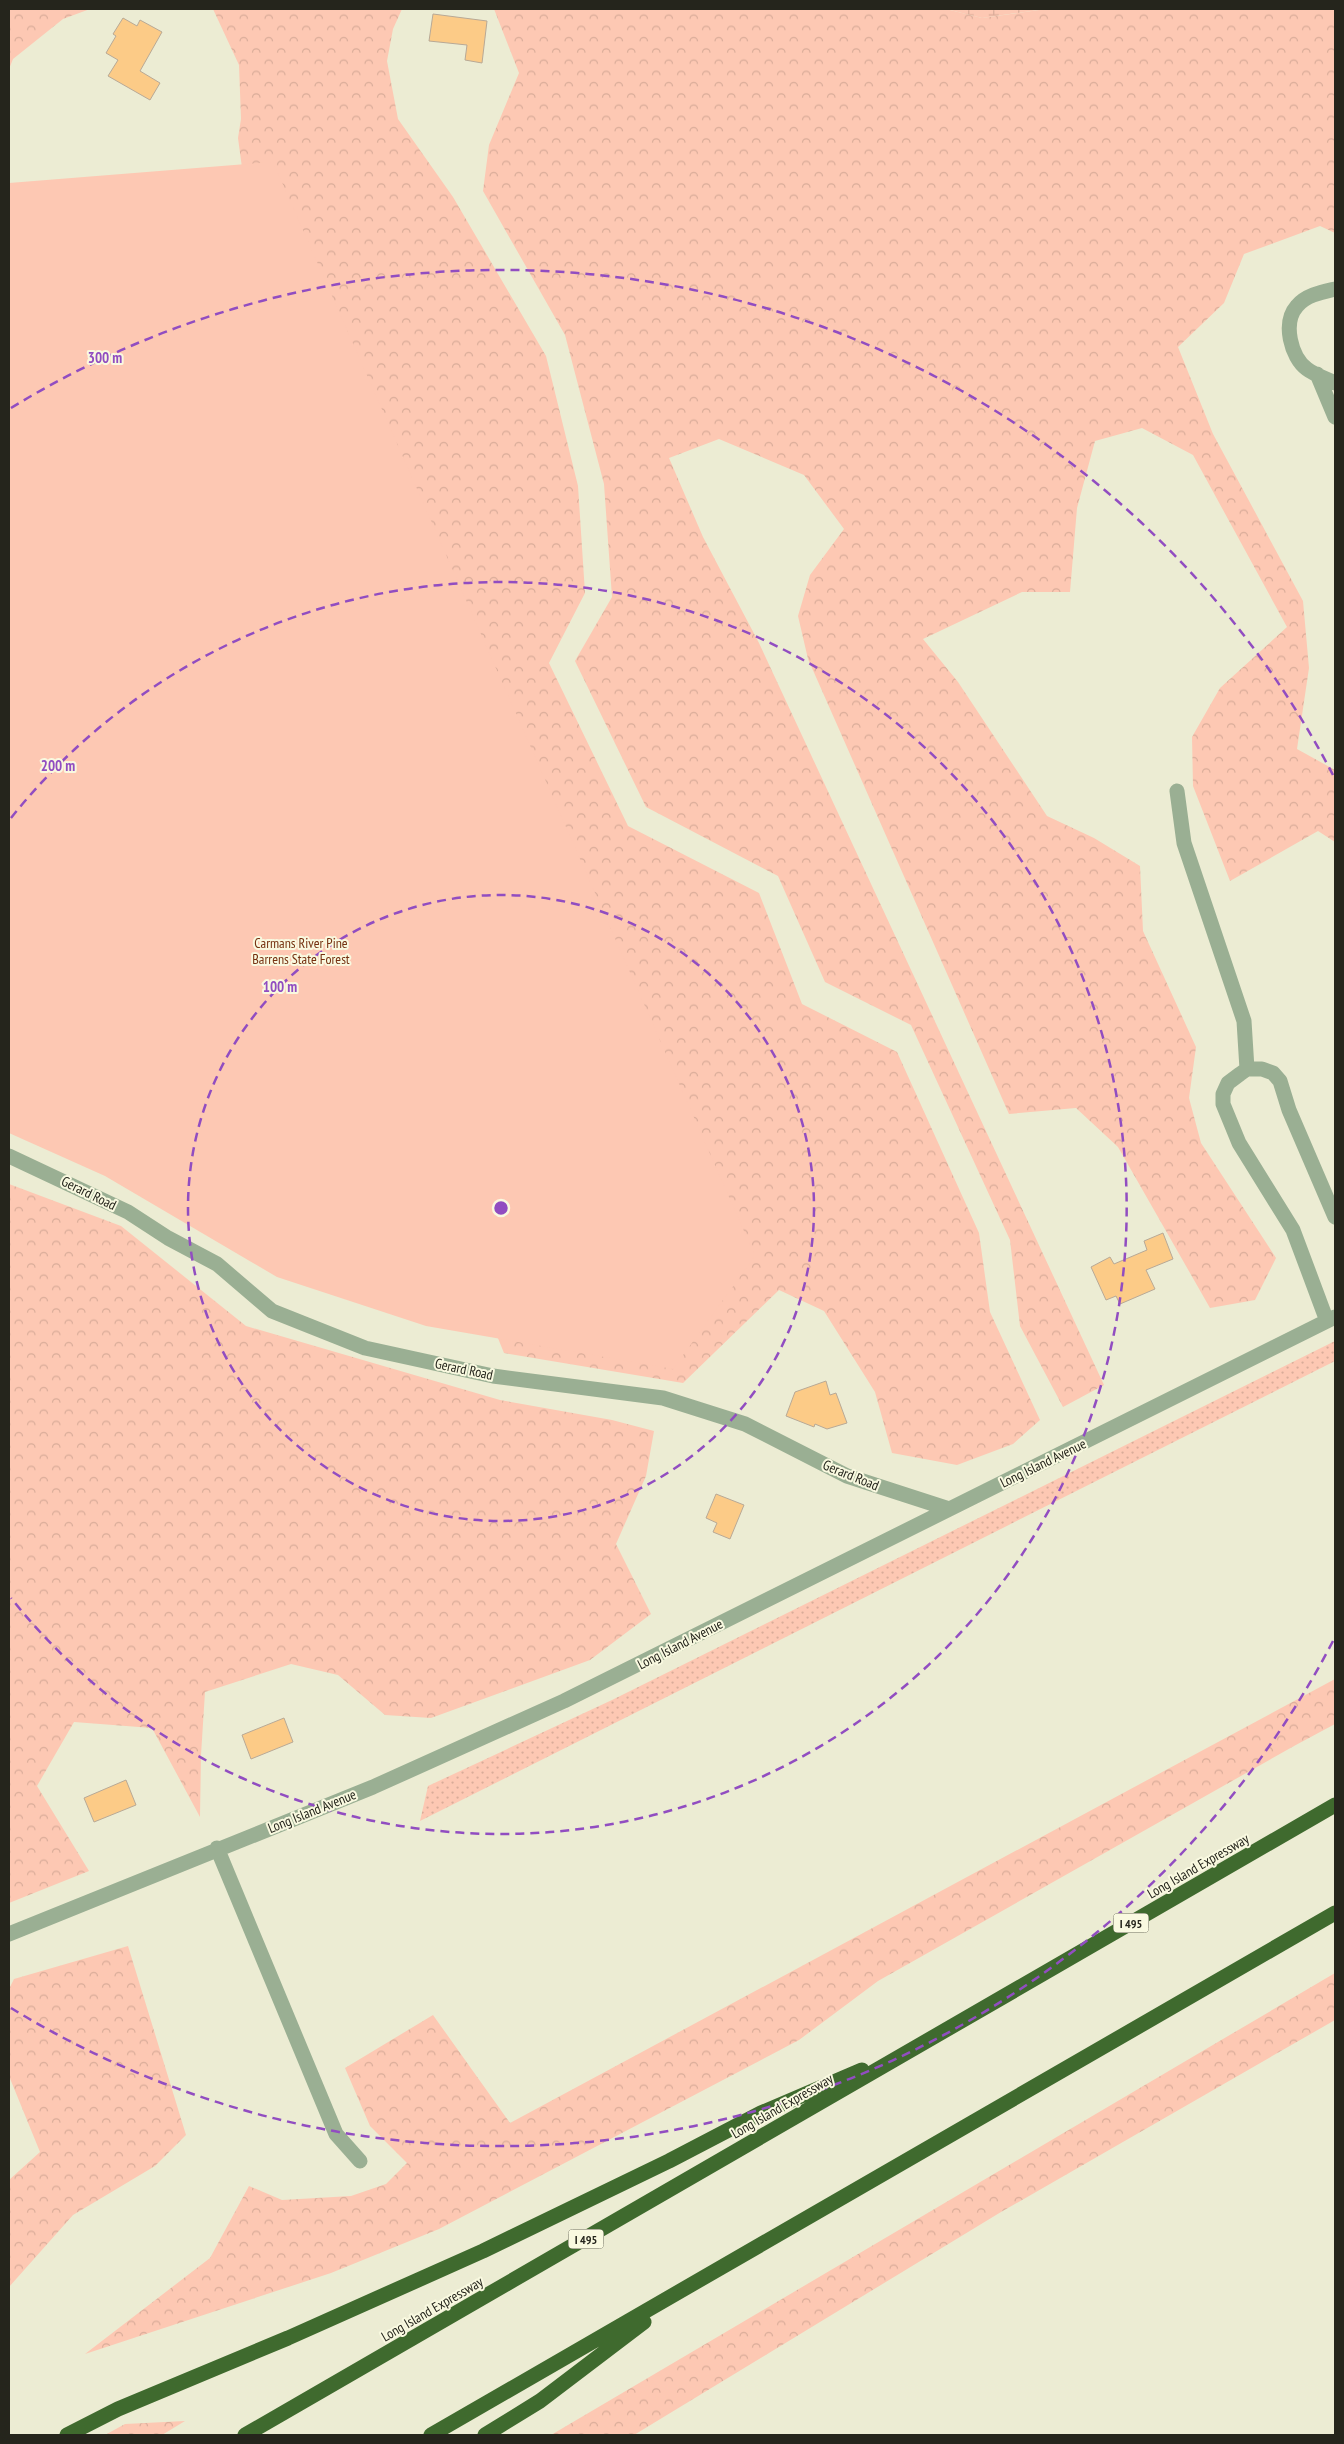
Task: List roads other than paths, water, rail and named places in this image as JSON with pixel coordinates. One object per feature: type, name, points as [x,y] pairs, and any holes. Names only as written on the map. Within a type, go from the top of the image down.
[{"type":"highway","name":"Long Island Expressway","points":[[245,2435],[1335,1805]]},
{"type":"highway","points":[[431,2435],[1335,1913]]},
{"type":"highway","points":[[67,2435],[118,2409],[288,2338],[483,2251],[661,2165],[761,2113],[926,2042]]},
{"type":"highway","points":[[485,2435],[540,2402],[692,2285]]},
{"type":"street","points":[[1335,289],[1317,293],[1296,307],[1289,326],[1292,349],[1307,369],[1335,383]]},
{"type":"street","points":[[1317,374],[1335,416]]},
{"type":"street","points":[[1177,791],[1184,844],[1244,1021],[1247,1069]]},
{"type":"street","points":[[1331,1319],[1293,1230],[1239,1143],[1223,1104],[1223,1094],[1228,1083],[1247,1069],[1262,1069],[1273,1073],[1280,1081],[1289,1110],[1335,1216]]},
{"type":"street","name":"Gerard Road","points":[[9,1156],[128,1212],[168,1238],[217,1264],[272,1310],[365,1348],[492,1376],[663,1398],[745,1424],[847,1476],[949,1509]]},
{"type":"street","name":"Long Island Avenue","points":[[9,1934],[217,1848],[373,1787],[564,1701],[1331,1319]]},
{"type":"street","points":[[217,1848],[336,2134],[360,2161]]},
{"type":"park label","name":"Carmans River Pine Barrens State Forest","points":[[301,952]]}]
